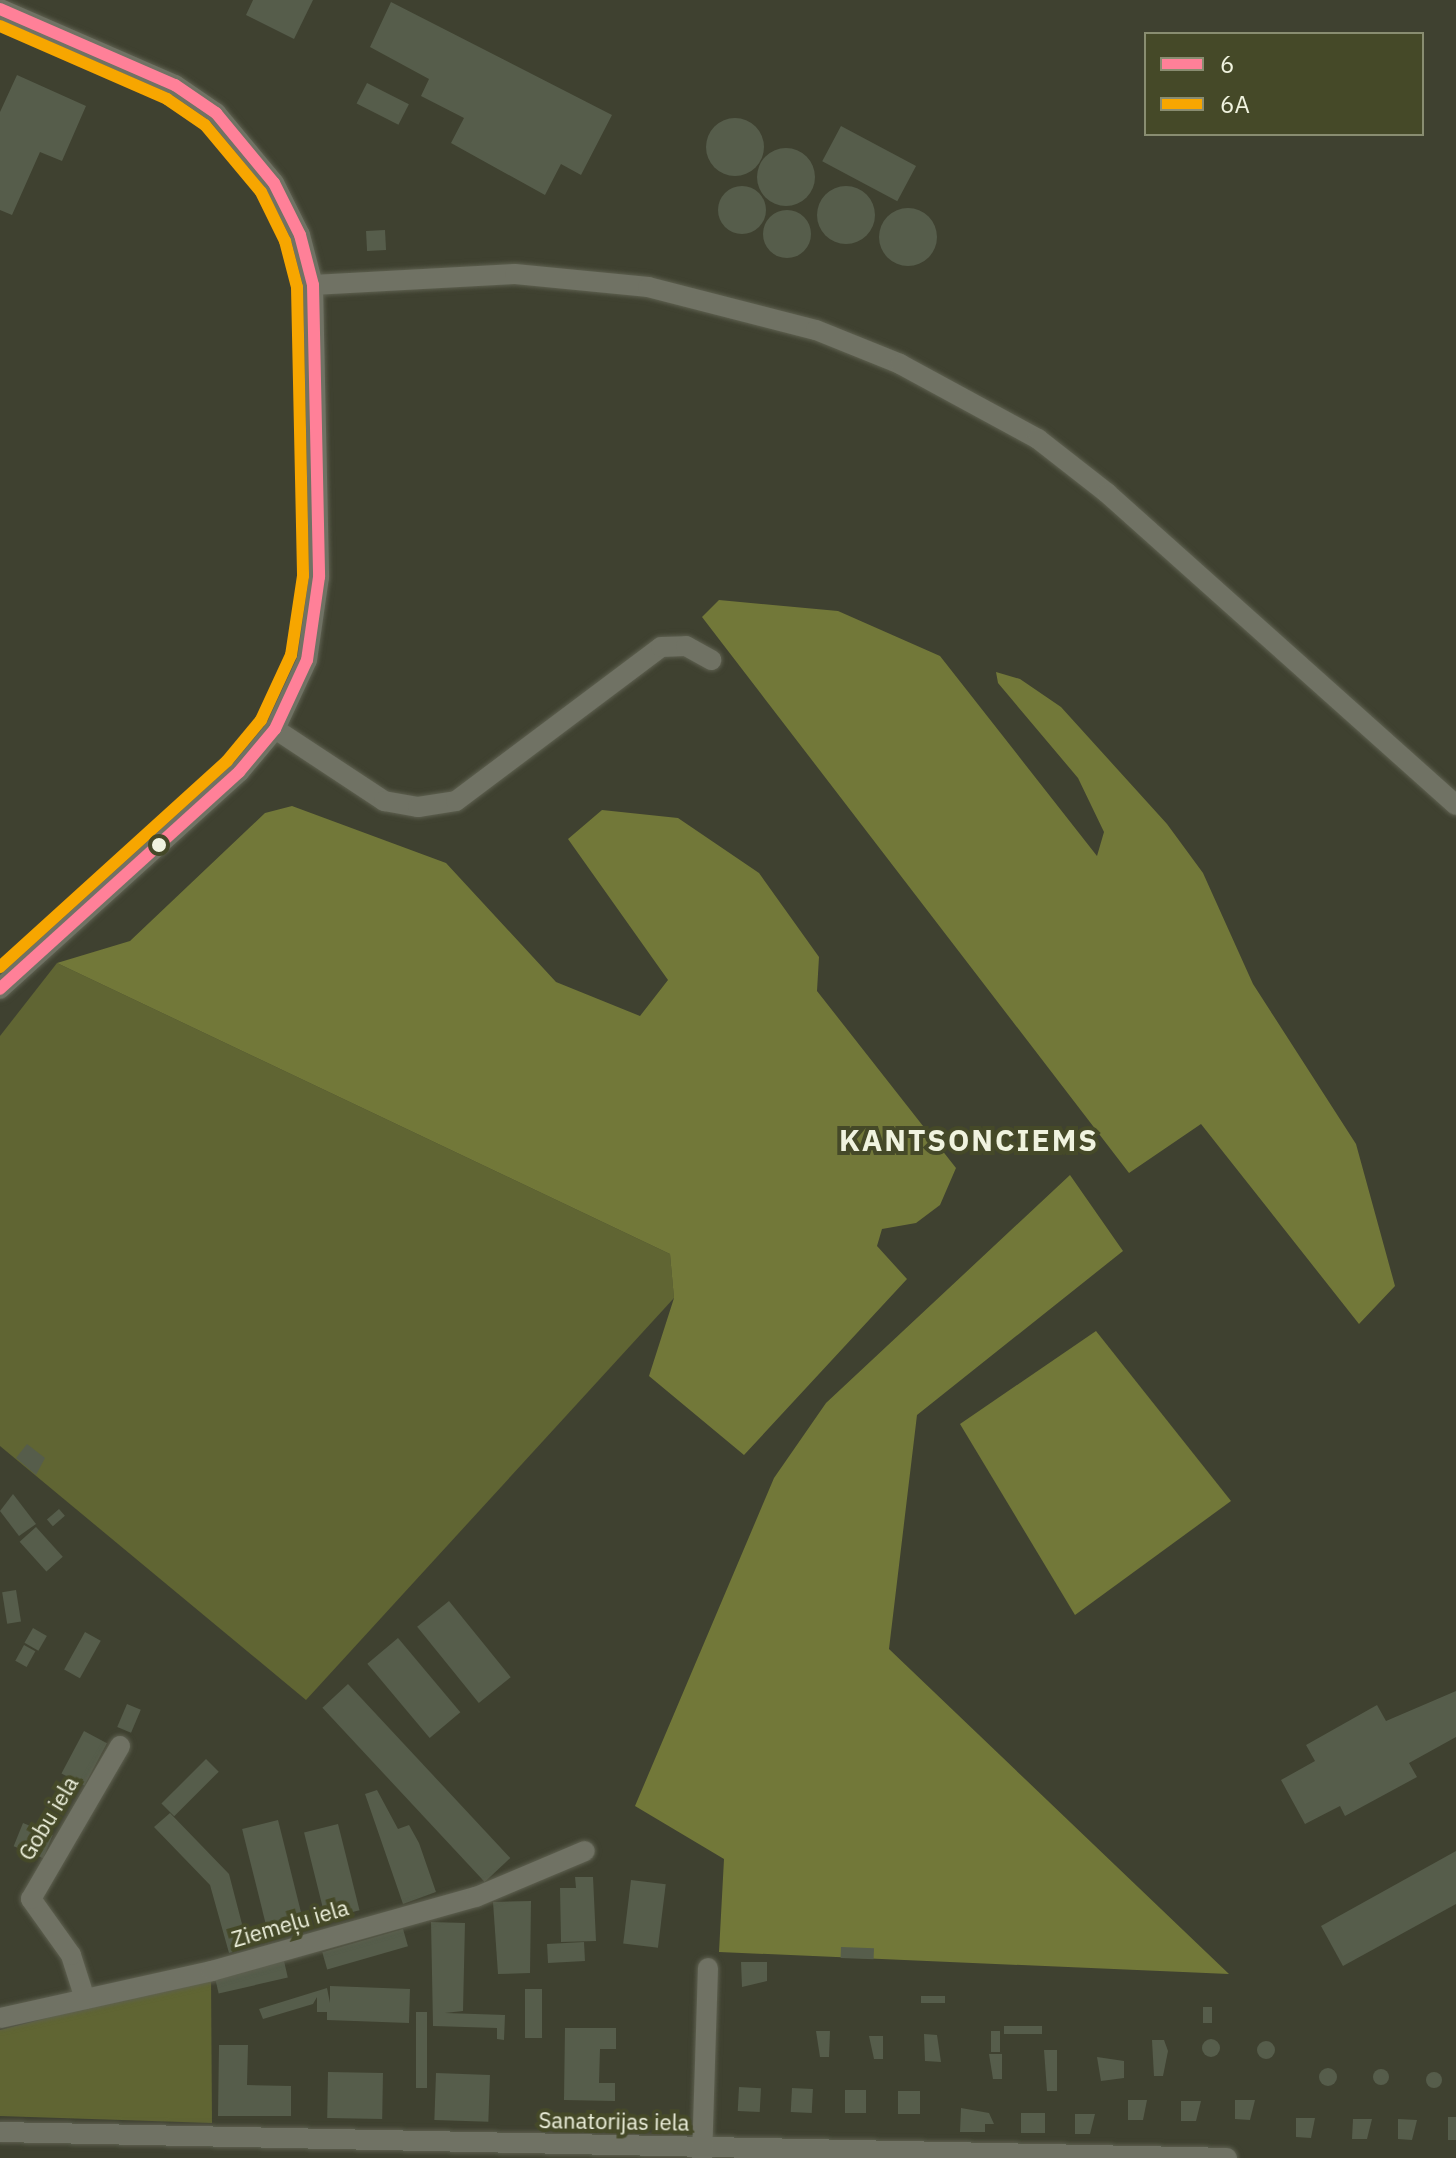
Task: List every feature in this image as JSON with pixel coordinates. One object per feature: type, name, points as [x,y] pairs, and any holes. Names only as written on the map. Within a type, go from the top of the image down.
[{"type":"street","points":[[0,9],[160,76],[216,113],[274,183],[300,235],[313,285],[315,624],[294,695],[275,729],[239,772],[0,989]]},
{"type":"street","points":[[313,285],[515,274],[648,287],[816,330],[900,364],[1025,431],[1107,493],[1456,805]]},
{"type":"street","points":[[275,729],[384,801],[418,807],[443,803],[489,781],[661,647],[686,646],[711,660]]},
{"type":"street","name":"Gobu iela","points":[[85,1999],[71,1955],[31,1899],[120,1746]]},
{"type":"street","name":"Ziemeļu iela","points":[[0,2018],[212,1971],[476,1897],[585,1851]]},
{"type":"street","points":[[702,2152],[708,1968]]},
{"type":"street","name":"Sanatorijas iela","points":[[0,2132],[702,2152],[1227,2158]]},
{"type":"green space","points":[[719,600],[838,611],[940,656],[1097,856],[1104,832],[1078,778],[998,683],[996,672],[1020,679],[1061,707],[1167,824],[1203,873],[1253,984],[1356,1144],[1395,1286],[1359,1324],[1201,1124],[1129,1173],[702,617]]},
{"type":"green space","points":[[292,806],[446,863],[556,982],[640,1016],[668,980],[568,839],[602,810],[678,818],[759,873],[819,957],[817,991],[956,1168],[940,1205],[916,1223],[882,1229],[877,1246],[907,1279],[744,1455],[649,1376],[674,1298],[670,1254],[57,963],[130,941],[265,813]]},
{"type":"green space","points":[[57,963],[670,1254],[674,1298],[306,1700],[0,1446],[0,1036]]},
{"type":"green space","points":[[1070,1175],[1123,1251],[917,1415],[889,1649],[1229,1974],[719,1952],[724,1859],[635,1806],[774,1478],[826,1403]]},
{"type":"green space","points":[[1096,1331],[1231,1501],[1075,1615],[960,1424]]},
{"type":"green space","points":[[211,1976],[212,2123],[0,2116],[0,2030]]},
{"type":"building","points":[[253,0],[313,0],[294,39],[246,15]]},
{"type":"building","points":[[391,2],[612,115],[581,175],[561,164],[545,195],[451,143],[464,118],[421,96],[429,79],[370,47]]},
{"type":"building","points":[[17,75],[86,106],[62,161],[40,152],[12,215],[0,210],[0,112]]},
{"type":"building","points":[[367,83],[409,104],[398,125],[357,103]]},
{"type":"building","points":[[735,118],[746,120],[755,127],[762,136],[762,158],[755,167],[746,174],[735,176],[724,174],[715,167],[708,158],[706,147],[708,136],[715,127],[724,120]]},
{"type":"building","points":[[841,126],[916,166],[897,201],[822,161]]},
{"type":"building","points":[[786,148],[797,150],[806,157],[813,166],[813,188],[806,197],[797,204],[786,206],[775,204],[766,197],[759,188],[757,177],[759,166],[766,157],[775,150]]},
{"type":"building","points":[[742,186],[759,193],[766,210],[759,227],[742,234],[725,227],[718,210],[725,193]]},
{"type":"building","points":[[846,186],[857,188],[866,195],[873,204],[873,226],[866,235],[857,242],[846,244],[835,242],[826,235],[819,226],[817,215],[819,204],[826,195],[835,188]]},
{"type":"building","points":[[908,208],[919,210],[928,217],[935,226],[935,248],[928,257],[919,264],[908,266],[897,264],[888,257],[881,248],[879,237],[881,226],[888,217],[897,210]]},
{"type":"building","points":[[787,210],[804,217],[811,234],[804,251],[787,258],[770,251],[763,234],[770,217]]},
{"type":"building","points":[[385,230],[386,250],[367,251],[366,231]]},
{"type":"building","points":[[27,1444],[45,1458],[36,1475],[16,1458]]},
{"type":"building","points":[[13,1494],[36,1524],[19,1536],[0,1511]]},
{"type":"building","points":[[59,1509],[65,1516],[53,1526],[47,1519]]},
{"type":"building","points":[[36,1527],[63,1557],[46,1571],[20,1542]]},
{"type":"building","points":[[16,1590],[21,1622],[7,1624],[2,1592]]},
{"type":"building","points":[[449,1601],[511,1677],[479,1703],[417,1627]]},
{"type":"building","points":[[33,1628],[47,1636],[38,1651],[24,1643]]},
{"type":"building","points":[[85,1632],[101,1641],[80,1678],[64,1670]]},
{"type":"building","points":[[398,1638],[460,1712],[430,1738],[367,1664]]},
{"type":"building","points":[[24,1645],[35,1651],[27,1667],[15,1661]]},
{"type":"building","points":[[348,1684],[510,1858],[485,1882],[322,1708]]},
{"type":"building","points":[[1456,1691],[1456,1737],[1409,1763],[1417,1777],[1345,1816],[1340,1806],[1305,1824],[1281,1780],[1315,1761],[1306,1745],[1377,1705],[1386,1721]]},
{"type":"building","points":[[127,1704],[141,1710],[131,1733],[117,1727]]},
{"type":"building","points":[[84,1731],[107,1743],[84,1786],[61,1773]]},
{"type":"building","points":[[206,1759],[219,1772],[174,1816],[161,1804]]},
{"type":"building","points":[[377,1790],[398,1829],[409,1825],[419,1843],[436,1892],[403,1904],[365,1794]]},
{"type":"building","points":[[170,1813],[229,1874],[248,1947],[229,1953],[210,1885],[154,1827]]},
{"type":"building","points":[[278,1820],[303,1919],[267,1928],[242,1829]]},
{"type":"building","points":[[23,1823],[53,1835],[43,1858],[14,1846]]},
{"type":"building","points":[[338,1824],[360,1910],[326,1919],[304,1832]]},
{"type":"building","points":[[1456,1851],[1456,1904],[1343,1966],[1321,1926]]},
{"type":"building","points":[[575,1877],[593,1877],[596,1941],[561,1942],[560,1888],[576,1888]]},
{"type":"building","points":[[631,1880],[666,1884],[658,1948],[623,1944]]},
{"type":"building","points":[[531,1901],[530,1973],[498,1974],[493,1902]]},
{"type":"building","points":[[431,1922],[465,1923],[463,2011],[445,2013],[505,2015],[504,2040],[497,2039],[497,2028],[433,2026]]},
{"type":"building","points":[[403,1929],[408,1946],[327,1969],[322,1952]]},
{"type":"building","points":[[584,1942],[585,1961],[548,1963],[547,1944]]},
{"type":"building","points":[[841,1947],[874,1948],[874,1959],[841,1958]]},
{"type":"building","points":[[284,1961],[288,1978],[219,1994],[215,1977]]},
{"type":"building","points":[[741,1962],[767,1962],[767,1981],[742,1987]]},
{"type":"building","points":[[330,1986],[410,1989],[409,2023],[327,2020],[327,2012],[317,2012],[317,1997],[313,2004],[263,2019],[259,2009],[327,1988],[330,2003]]},
{"type":"building","points":[[525,1989],[542,1989],[542,2038],[525,2038]]},
{"type":"building","points":[[921,1996],[945,1996],[945,2003],[921,2003]]},
{"type":"building","points":[[1203,2007],[1212,2007],[1212,2023],[1203,2023]]},
{"type":"building","points":[[416,2012],[427,2012],[427,2088],[416,2088]]},
{"type":"building","points":[[1004,2026],[1042,2026],[1042,2034],[1004,2034]]},
{"type":"building","points":[[565,2028],[616,2028],[616,2049],[600,2049],[599,2083],[615,2083],[615,2101],[564,2100]]},
{"type":"building","points":[[816,2031],[830,2031],[829,2057],[820,2057]]},
{"type":"building","points":[[991,2031],[1000,2031],[1000,2052],[991,2052]]},
{"type":"building","points":[[924,2034],[937,2035],[941,2062],[925,2061]]},
{"type":"building","points":[[869,2036],[883,2036],[883,2059],[874,2059]]},
{"type":"building","points":[[1207,2039],[1215,2039],[1220,2048],[1218,2055],[1207,2057],[1202,2052],[1202,2044]]},
{"type":"building","points":[[1152,2040],[1164,2040],[1168,2051],[1163,2076],[1154,2076]]},
{"type":"building","points":[[1266,2041],[1275,2050],[1266,2059],[1257,2050]]},
{"type":"building","points":[[219,2045],[248,2045],[247,2085],[291,2086],[291,2116],[218,2116]]},
{"type":"building","points":[[1044,2050],[1057,2050],[1057,2091],[1047,2091]]},
{"type":"building","points":[[989,2054],[1002,2054],[1002,2079],[993,2079]]},
{"type":"building","points":[[1097,2057],[1124,2061],[1124,2078],[1101,2081]]},
{"type":"building","points":[[1328,2068],[1337,2077],[1328,2086],[1319,2077]]},
{"type":"building","points":[[1378,2069],[1384,2069],[1389,2077],[1387,2083],[1378,2085],[1373,2080],[1373,2074]]},
{"type":"building","points":[[328,2072],[383,2073],[382,2119],[327,2118]]},
{"type":"building","points":[[1431,2072],[1437,2072],[1442,2080],[1440,2086],[1431,2088],[1426,2083],[1426,2077]]},
{"type":"building","points":[[436,2073],[490,2075],[488,2122],[434,2120]]},
{"type":"building","points":[[739,2087],[761,2088],[760,2112],[738,2111]]},
{"type":"building","points":[[792,2088],[813,2089],[812,2113],[791,2112]]},
{"type":"building","points":[[845,2090],[866,2090],[866,2113],[845,2113]]},
{"type":"building","points":[[898,2091],[920,2091],[920,2114],[898,2114]]},
{"type":"building","points":[[1128,2100],[1147,2100],[1143,2120],[1128,2120]]},
{"type":"building","points":[[1235,2100],[1255,2100],[1250,2120],[1235,2119]]},
{"type":"building","points":[[1181,2101],[1201,2101],[1196,2121],[1181,2121]]},
{"type":"building","points":[[961,2108],[989,2113],[994,2124],[985,2124],[985,2132],[960,2132]]},
{"type":"building","points":[[1021,2113],[1045,2113],[1045,2133],[1021,2133]]},
{"type":"building","points":[[1075,2114],[1095,2114],[1090,2134],[1075,2134]]},
{"type":"building","points":[[1448,2117],[1456,2117],[1456,2140],[1448,2140]]},
{"type":"building","points":[[1296,2118],[1315,2118],[1311,2138],[1296,2137]]},
{"type":"building","points":[[1353,2119],[1372,2119],[1367,2139],[1352,2139]]},
{"type":"building","points":[[1398,2119],[1417,2120],[1412,2140],[1398,2139]]},
{"type":"transit line","name":"6","points":[[0,9],[175,85],[216,113],[274,183],[300,235],[313,285],[319,577],[307,660],[275,729],[239,772],[0,989]]},
{"type":"transit line","name":"6A","points":[[0,26],[167,99],[205,125],[261,192],[285,241],[297,287],[303,576],[291,655],[261,720],[227,761],[0,967]]},
{"type":"district","name":"KANTSONCIEMS","points":[[969,1140]]}]
